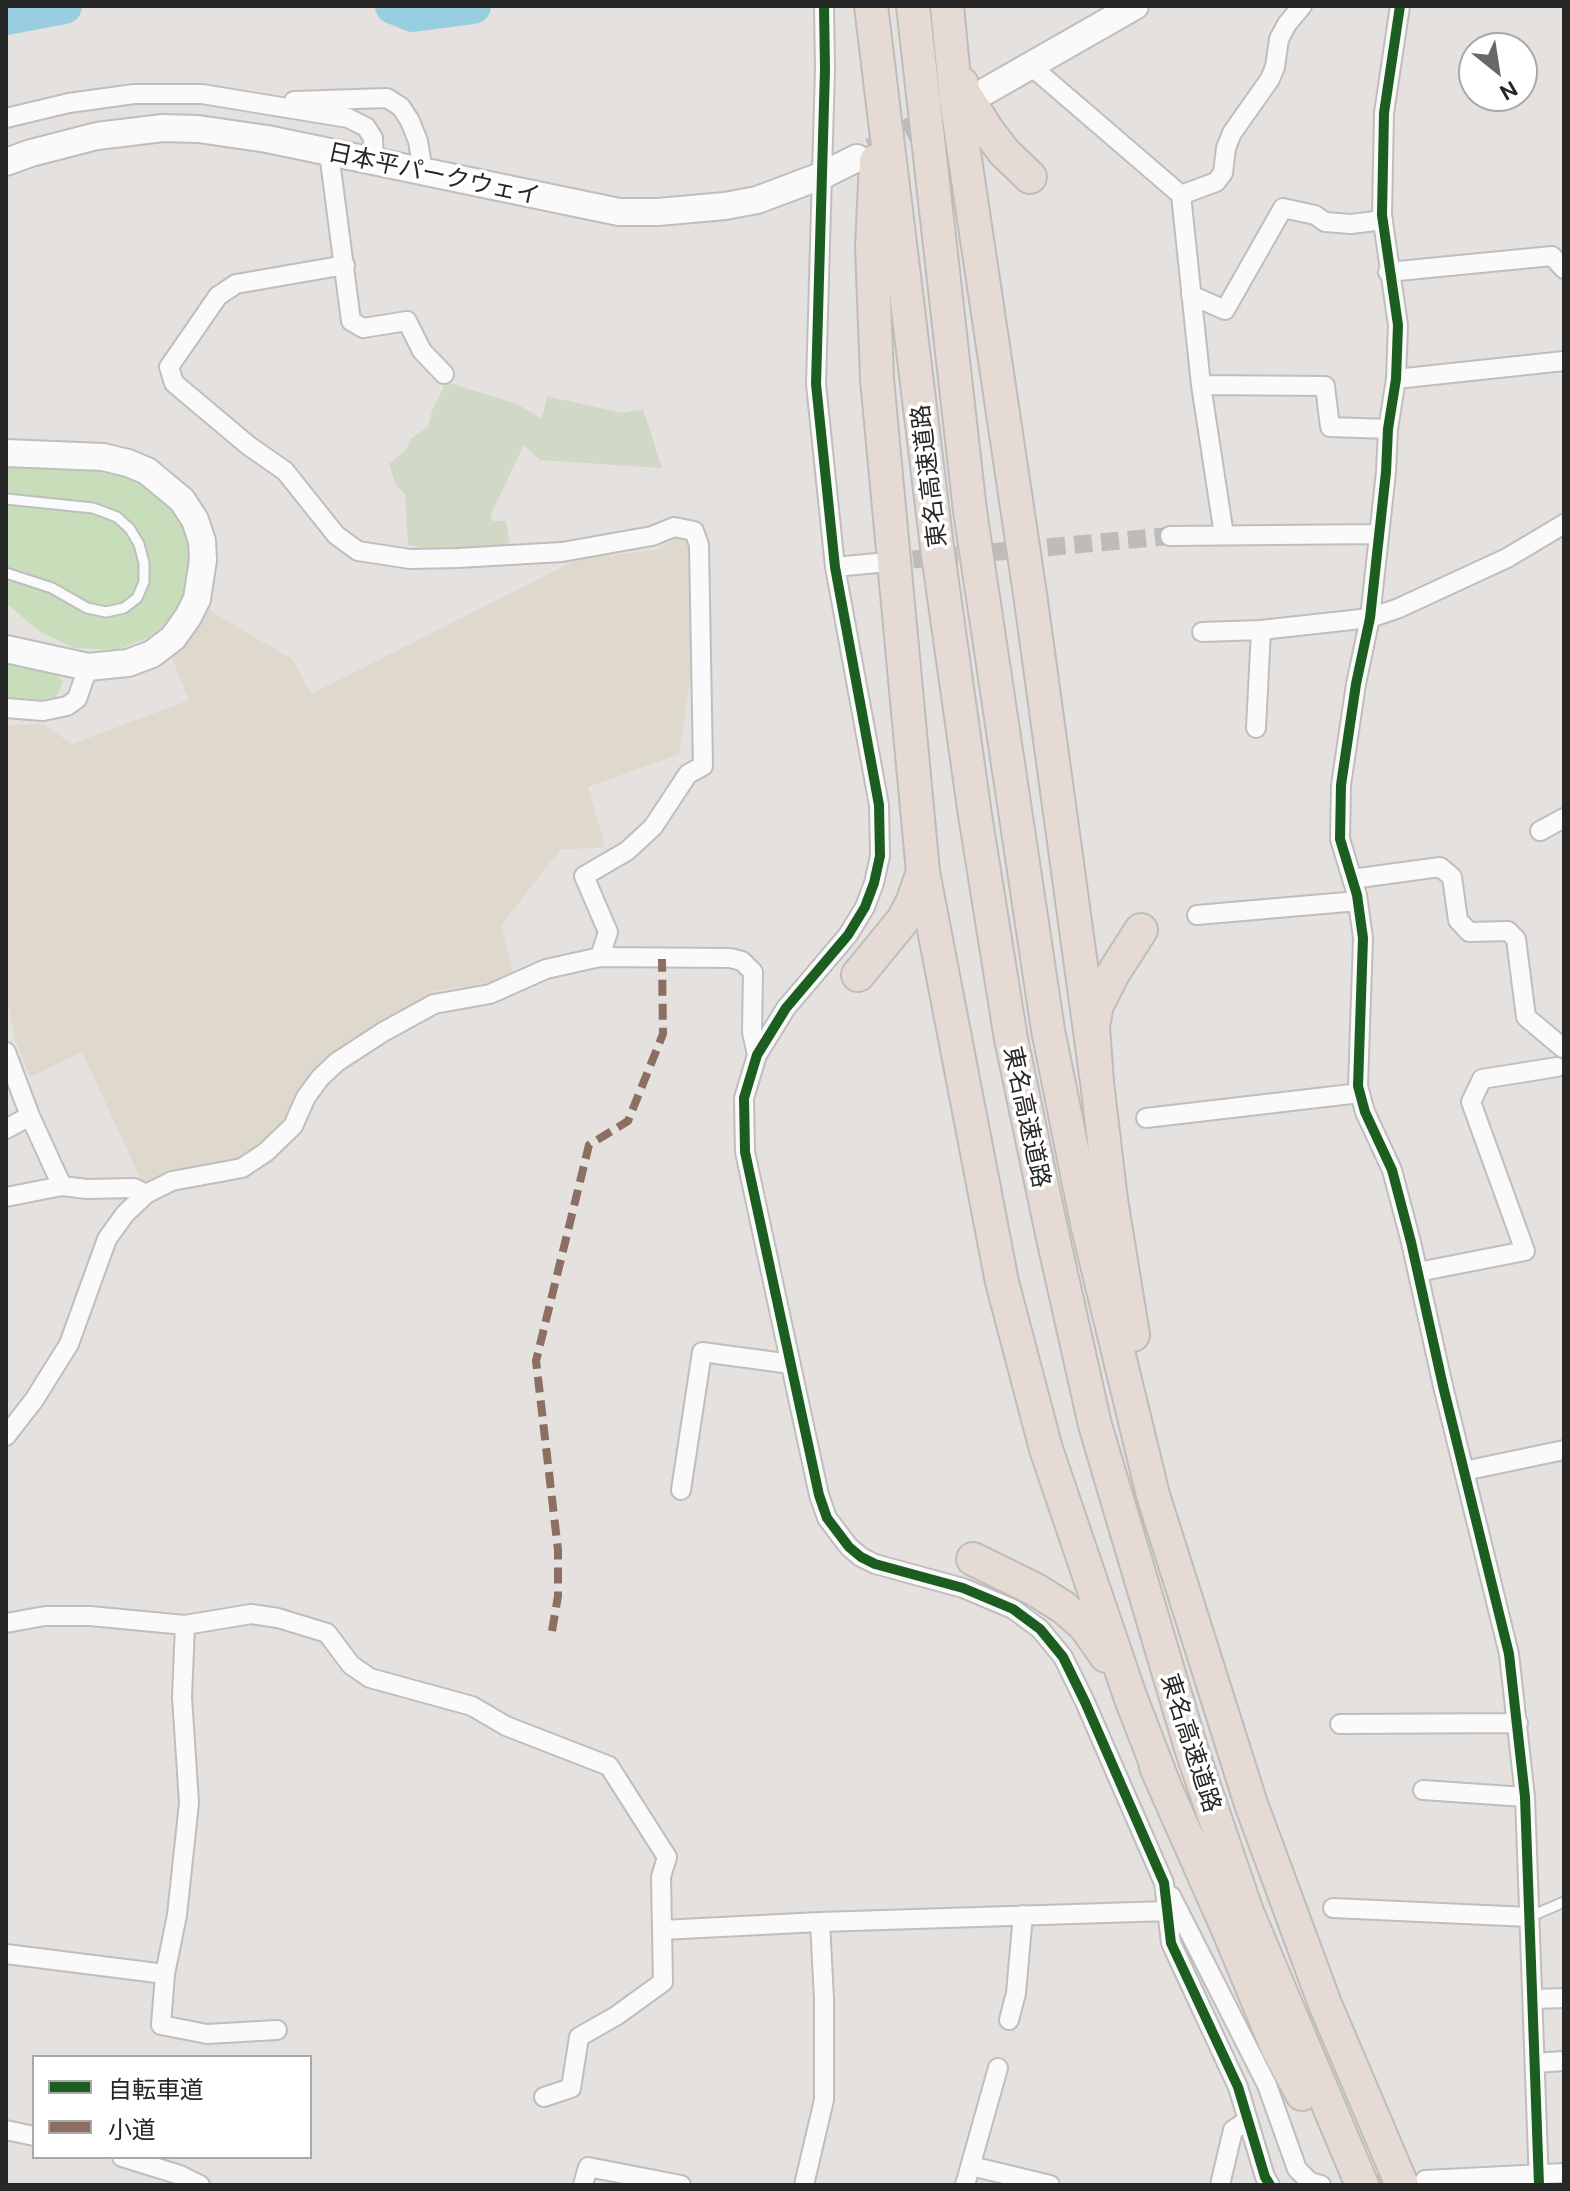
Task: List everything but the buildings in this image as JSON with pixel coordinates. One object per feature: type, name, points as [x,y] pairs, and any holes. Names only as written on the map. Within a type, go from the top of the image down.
[{"type":"highway","name":"東名高速道路","points":[[871,6],[937,547],[975,815],[1011,1039],[1091,1409],[1177,1702],[1247,1912],[1362,2185]]},
{"type":"highway","name":"東名高速道路","points":[[913,6],[970,511],[1048,1030],[1088,1228],[1128,1398],[1182,1589],[1286,1902],[1359,2088],[1413,2183]]},
{"type":"highway","points":[[948,6],[956,99],[1030,594],[1111,1200],[1165,1518],[1182,1589]]},
{"type":"highway","points":[[948,6],[964,93],[1004,152],[1030,177]]},
{"type":"highway","points":[[881,79],[872,247],[877,379],[923,872],[1002,1282],[1042,1434],[1130,1696],[1165,1787]]},
{"type":"highway","points":[[858,975],[903,920],[923,872]]},
{"type":"highway","points":[[1097,1082],[1093,1026],[1097,1005],[1141,930]]},
{"type":"highway","points":[[973,1559],[1063,1607],[1085,1626],[1112,1666],[1277,2047],[1350,2185]]},
{"type":"street","points":[[824,6],[816,384],[835,567],[879,805],[880,856],[865,907],[848,935],[786,1008],[757,1055],[744,1098],[745,1152],[819,1495],[836,1533],[861,1557],[875,1564],[963,1588],[1013,1609],[1053,1642],[1085,1702],[1164,1883],[1267,2085],[1297,2169],[1310,2182],[1321,2185]]},
{"type":"street","points":[[986,91],[1135,6]]},
{"type":"street","points":[[1181,195],[1216,182],[1223,173],[1226,148],[1232,133],[1270,79],[1279,39],[1302,6]]},
{"type":"street","points":[[1400,6],[1384,113],[1383,220],[1388,272],[1398,325],[1396,379],[1388,429],[1370,618],[1356,684],[1341,785],[1340,839],[1358,901],[1363,938],[1360,1093],[1365,1112],[1392,1170],[1504,1627],[1525,1797],[1539,2180]]},
{"type":"street","points":[[1031,66],[1181,195],[1201,385],[1224,535]]},
{"type":"street","points":[[6,118],[69,103],[134,94],[202,94],[348,118],[366,127],[373,138],[374,162]]},
{"type":"street","points":[[251,102],[387,98],[401,107],[410,121],[418,141],[423,172]]},
{"type":"street","name":"日本平パークウェイ","points":[[6,162],[97,136],[163,128],[198,129],[267,139],[619,212],[658,212],[757,200],[821,176],[857,158]]},
{"type":"street","points":[[329,153],[351,321],[363,328],[407,321],[422,351],[444,374]]},
{"type":"street","points":[[1191,295],[1225,310],[1283,208],[1315,215],[1325,222],[1351,224],[1383,220]]},
{"type":"street","points":[[1388,272],[1552,256],[1564,269]]},
{"type":"street","points":[[345,265],[236,284],[218,296],[169,367],[174,383],[249,446],[285,471],[336,535],[358,551],[410,559],[562,552],[652,536],[674,527],[694,531],[699,545],[703,766],[688,774],[653,827],[627,851],[584,876],[608,932],[600,957]]},
{"type":"street","points":[[1396,379],[1564,361]]},
{"type":"street","points":[[1201,385],[1325,386],[1330,427],[1388,429]]},
{"type":"street","points":[[6,453],[103,457],[147,471],[182,500],[195,520],[202,541],[201,581],[197,599],[173,638],[152,654],[128,663],[88,667],[6,649]]},
{"type":"street","points":[[1202,632],[1261,630],[1370,618],[1399,608],[1507,558],[1564,524]]},
{"type":"street","points":[[1170,536],[1379,534]]},
{"type":"street","points":[[835,567],[877,563]]},
{"type":"street","points":[[1256,728],[1261,630]]},
{"type":"street","points":[[6,708],[43,711],[67,706],[77,699],[88,667]]},
{"type":"street","points":[[1540,831],[1564,818]]},
{"type":"street","points":[[1352,879],[1440,867],[1452,877],[1458,920],[1469,932],[1508,931],[1516,939],[1526,1017],[1564,1047],[1561,1072],[1482,1079],[1471,1102],[1525,1251],[1418,1272]]},
{"type":"street","points":[[1197,915],[1358,901]]},
{"type":"street","points":[[6,1436],[34,1400],[69,1344],[107,1239],[125,1214],[146,1194],[172,1181],[242,1168],[266,1152],[293,1126],[313,1087],[337,1062],[434,1004],[490,994],[546,969],[600,957],[742,961],[753,972],[752,1032],[757,1055]]},
{"type":"street","points":[[6,1052],[30,1116],[62,1186]]},
{"type":"street","points":[[1146,1118],[1360,1093]]},
{"type":"street","points":[[6,1129],[30,1116]]},
{"type":"street","points":[[6,1197],[62,1186],[134,1188],[146,1194]]},
{"type":"street","points":[[681,1490],[702,1352],[791,1364]]},
{"type":"street","points":[[1464,1471],[1564,1450]]},
{"type":"street","points":[[6,1623],[45,1616],[185,1625],[251,1614],[278,1618],[327,1633],[351,1665],[370,1678],[472,1706],[506,1726],[609,1766],[667,1857],[661,1877],[663,1982],[616,2016],[579,2037],[571,2088],[544,2097]]},
{"type":"street","points":[[185,1625],[182,1697],[189,1803],[177,1915],[165,1974],[161,2025],[207,2034],[277,2030]]},
{"type":"street","points":[[1340,1724],[1518,1723]]},
{"type":"street","points":[[1423,1790],[1525,1797]]},
{"type":"street","points":[[1164,1883],[1169,1933],[1176,1957],[1238,2087],[1270,2185]]},
{"type":"street","points":[[1333,1908],[1529,1917]]},
{"type":"street","points":[[662,1930],[1168,1911]]},
{"type":"street","points":[[1009,2020],[1016,1993],[1023,1915]]},
{"type":"street","points":[[804,2185],[824,2100],[820,1922]]},
{"type":"street","points":[[6,1954],[165,1974]]},
{"type":"street","points":[[1533,1999],[1564,1998]]},
{"type":"street","points":[[1535,2063],[1564,2061]]},
{"type":"street","points":[[965,2185],[998,2068]]},
{"type":"street","points":[[1220,2185],[1233,2130],[1248,2120]]},
{"type":"street","points":[[6,2130],[32,2136]]},
{"type":"street","points":[[128,2159],[180,2175],[200,2185]]},
{"type":"street","points":[[971,2166],[1050,2185]]},
{"type":"street","points":[[583,2185],[588,2167],[681,2185]]},
{"type":"street","points":[[1413,2183],[1539,2180],[1564,2173]]},
{"type":"lane","points":[[6,499],[93,508],[117,517],[130,529],[139,544],[144,563],[144,582],[137,598],[124,608],[106,612],[87,608],[52,588],[6,573]]},
{"type":"lane","points":[[1529,1917],[1564,1902]]},
{"type":"shaded area","points":[[681,536],[691,539],[694,555],[690,570],[692,668],[679,754],[588,787],[605,847],[560,850],[501,925],[513,973],[488,983],[435,991],[381,1022],[317,1067],[309,1085],[270,1143],[227,1163],[195,1167],[158,1184],[142,1182],[82,1052],[30,1077],[15,1040],[6,992],[6,725],[43,724],[72,744],[189,700],[171,656],[186,642],[209,610],[293,660],[311,694],[578,559],[655,550]]},
{"type":"green space","points":[[446,382],[517,404],[542,419],[547,396],[622,413],[643,409],[662,468],[540,460],[524,445],[490,516],[493,521],[506,521],[510,547],[459,554],[408,545],[405,494],[396,485],[389,464],[407,449],[410,439],[428,427]]},
{"type":"green space","points":[[63,465],[104,469],[153,489],[179,515],[190,538],[194,570],[187,600],[171,620],[147,638],[116,650],[74,648],[39,631],[6,603],[6,466]]},
{"type":"green space","points":[[6,662],[56,674],[63,682],[55,698],[37,704],[6,700]]},
{"type":"waterway","points":[[6,17],[64,6]]},
{"type":"waterway","points":[[393,6],[413,14],[473,6]]},
{"type":"tunnel","points":[[871,151],[943,114]]},
{"type":"tunnel","points":[[886,562],[1170,536]]},
{"type":"tunnel","points":[[1342,2185],[1408,2181]]},
{"type":"marked path","points":[[552,1631],[558,1596],[558,1550],[536,1361],[589,1145],[628,1121],[663,1034],[662,959]]},
{"type":"cycle path","points":[[824,6],[816,384],[835,567],[879,805],[880,856],[865,907],[848,935],[786,1008],[757,1055],[744,1098],[745,1152],[819,1495],[827,1518],[849,1547],[861,1557],[875,1564],[963,1588],[1013,1609],[1040,1629],[1063,1657],[1164,1883],[1171,1943],[1238,2087],[1270,2185]]},
{"type":"cycle path","points":[[1400,6],[1384,113],[1382,215],[1398,325],[1396,379],[1388,429],[1370,618],[1356,684],[1341,785],[1340,839],[1357,895],[1363,938],[1358,1086],[1365,1112],[1392,1170],[1509,1654],[1525,1797],[1539,2185]]}]
